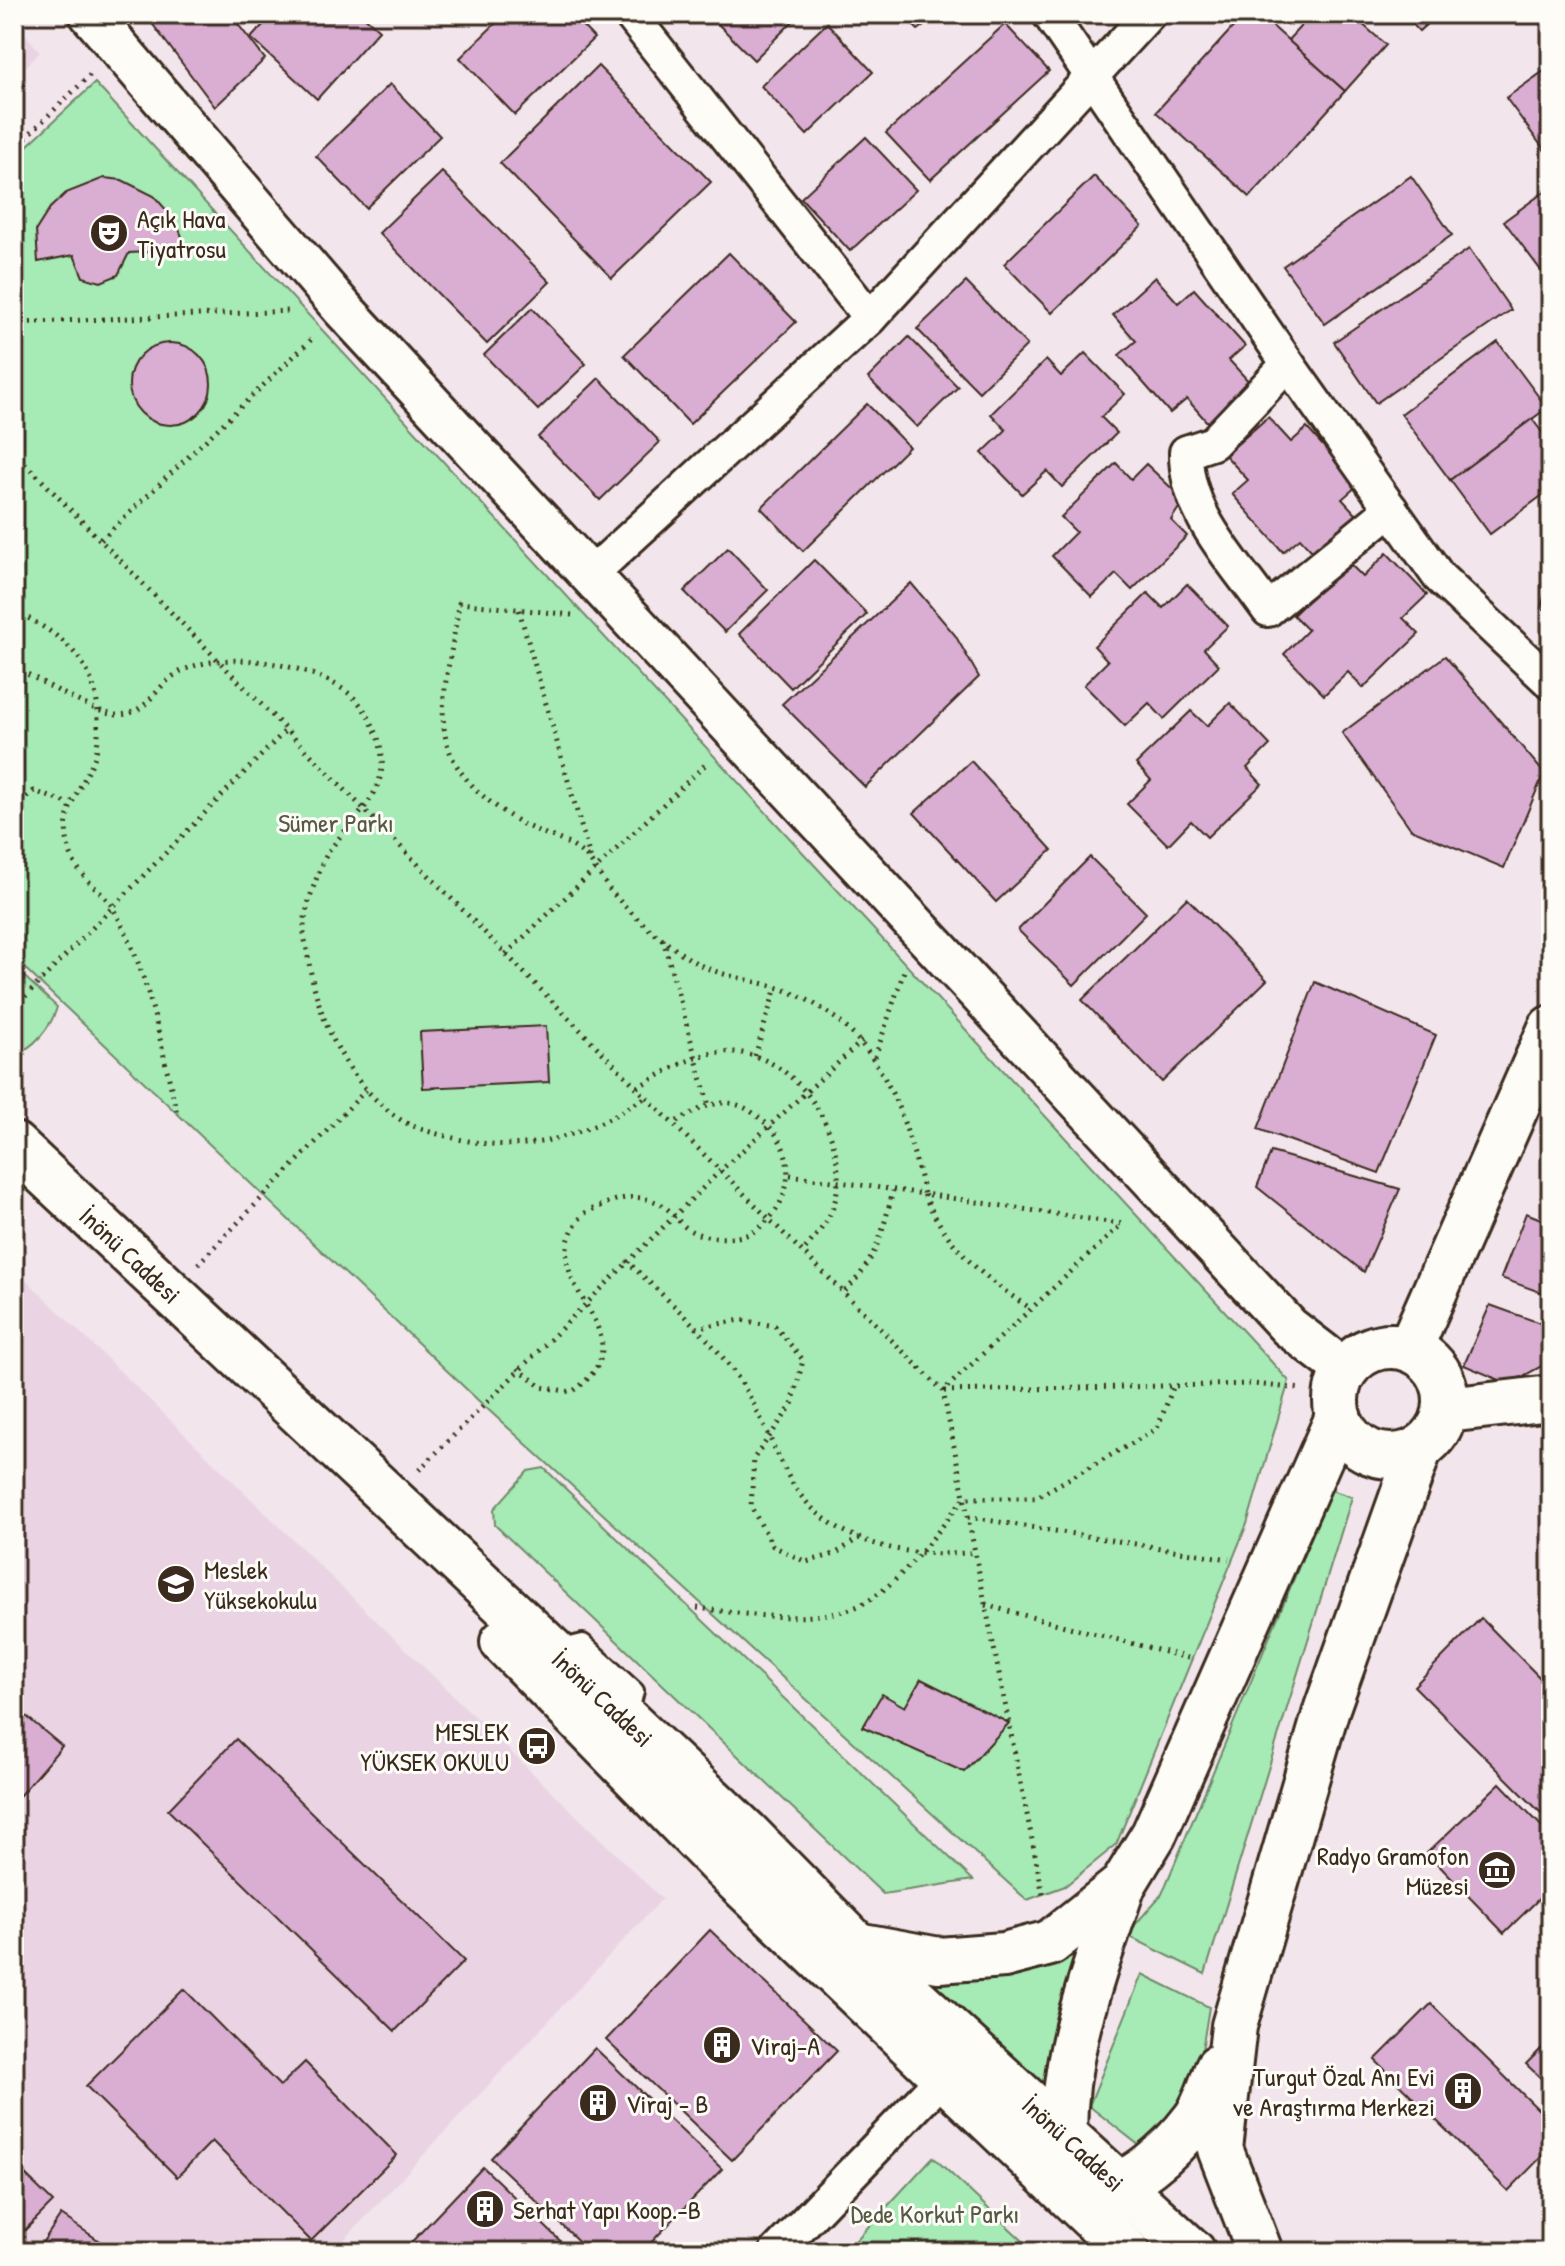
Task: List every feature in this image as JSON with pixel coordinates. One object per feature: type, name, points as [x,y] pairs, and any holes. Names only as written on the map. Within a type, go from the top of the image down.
[{"type":"main road","points":[[1410,1348],[1551,1028]]},
{"type":"main road","name":"İnönü Caddesi","points":[[14,1145],[746,1832],[857,1945],[1193,2252]]},
{"type":"main road","name":"İnönü Caddesi","points":[[14,1180],[445,1584],[727,1871],[1128,2252]]},
{"type":"main road","points":[[1234,2031],[1197,2117],[1159,2159],[1104,2191],[1068,2196],[1064,2134],[1074,2033],[1123,1885],[1154,1834],[1274,1566],[1339,1393],[1363,1353],[1386,1345],[1410,1348],[1432,1362],[1445,1384],[1447,1410],[1438,1433],[1419,1450],[1395,1457],[1369,1452],[1349,1438],[1339,1393]]},
{"type":"main road","points":[[1447,1410],[1551,1398]]},
{"type":"main road","points":[[1260,2252],[1220,2149],[1234,2031],[1274,1881],[1327,1708],[1419,1450]]},
{"type":"main road","points":[[857,1945],[939,1960],[1004,1955],[1050,1943],[1123,1885]]},
{"type":"street","points":[[630,14],[870,318]]},
{"type":"street","points":[[1049,14],[1288,364],[1439,577],[1551,683]]},
{"type":"street","points":[[589,576],[870,318],[1149,14]]},
{"type":"street","points":[[104,26],[343,309],[1289,1327],[1339,1393]]},
{"type":"street","points":[[1288,364],[1213,443],[1186,452],[1186,476],[1195,506],[1268,610],[1391,509]]},
{"type":"street","points":[[776,2252],[943,2078]]},
{"type":"path","points":[[14,149],[104,26]]},
{"type":"path","points":[[14,323],[343,309]]},
{"type":"path","points":[[101,540],[343,309]]},
{"type":"path","points":[[14,452],[646,1097],[804,1250],[943,1391],[1043,1894]]},
{"type":"path","points":[[578,616],[459,603],[441,694],[444,733],[456,765],[476,791],[520,823],[583,852],[635,917],[693,961],[720,974],[776,987],[803,997],[835,1016],[862,1041],[896,1096],[924,1194],[951,1243],[996,1286],[1030,1308]]},
{"type":"path","points":[[519,610],[594,868]]},
{"type":"path","points":[[14,611],[43,625],[88,668],[98,710],[94,759],[69,804],[66,826],[77,871],[113,907],[132,949],[155,1019],[177,1114]]},
{"type":"path","points":[[14,667],[98,710],[116,715],[138,710],[155,698],[172,676],[197,663],[258,661],[310,673],[353,697],[371,722],[382,767],[363,810],[321,865],[304,926],[314,993],[339,1053],[367,1089],[403,1121],[455,1138],[505,1147],[559,1139],[612,1118],[646,1097]]},
{"type":"path","points":[[14,1008],[286,730]]},
{"type":"path","points":[[506,954],[714,756]]},
{"type":"path","points":[[14,807],[34,791],[69,804]]},
{"type":"path","points":[[875,1058],[918,928]]},
{"type":"path","points":[[662,938],[693,1059],[709,1106]]},
{"type":"path","points":[[755,1056],[776,987]]},
{"type":"path","points":[[432,1456],[720,1171],[862,1041]]},
{"type":"path","points":[[637,1087],[693,1059],[723,1051],[755,1056],[776,1066],[807,1092],[828,1129],[837,1159],[838,1185],[833,1209],[804,1250]]},
{"type":"path","points":[[230,1230],[367,1089]]},
{"type":"path","points":[[518,1368],[541,1387],[572,1392],[594,1376],[604,1346],[595,1318],[571,1281],[567,1246],[582,1215],[613,1200],[639,1197],[663,1205],[689,1230],[723,1238],[751,1234],[770,1217],[783,1196],[790,1175],[786,1149],[770,1126],[746,1107],[724,1103],[709,1106],[673,1123]]},
{"type":"path","points":[[790,1175],[838,1185],[924,1194],[1122,1224],[943,1391]]},
{"type":"path","points":[[845,1291],[867,1269],[881,1238],[893,1191]]},
{"type":"path","points":[[628,1262],[695,1328],[734,1372],[793,1484],[822,1514],[859,1538],[944,1556],[975,1552]]},
{"type":"path","points":[[695,1328],[741,1320],[775,1326],[803,1360],[792,1405],[754,1458],[751,1507],[773,1546],[806,1562],[835,1554],[859,1538]]},
{"type":"path","points":[[943,1391],[1253,1384],[1339,1393]]},
{"type":"path","points":[[964,1498],[1035,1498],[1157,1429],[1174,1385]]},
{"type":"path","points":[[697,1608],[776,1618],[852,1609],[899,1577],[964,1498]]},
{"type":"path","points":[[968,1517],[1274,1566]]},
{"type":"path","points":[[985,1605],[1228,1669]]},
{"type":"shaded area","points":[[14,20],[40,52],[14,79]]},
{"type":"shaded area","name":"Meslek Yüksekokulu","points":[[14,1268],[662,1899],[333,2252],[14,2252]]},
{"type":"green space","name":"Sümer Parkı","points":[[95,83],[1289,1381],[1247,1524],[1116,1845],[1065,1886],[1027,1900],[482,1404],[14,958],[14,158]]},
{"type":"green space","points":[[14,967],[57,1007],[41,1036],[28,1048],[14,1053]]},
{"type":"green space","points":[[544,1468],[973,1880],[883,1894],[495,1525],[494,1509],[528,1471]]},
{"type":"green space","points":[[1331,1490],[1352,1497],[1205,1974],[1126,1935],[1162,1894]]},
{"type":"green space","points":[[1082,1956],[1049,2096],[922,1981]]},
{"type":"green space","points":[[1142,1974],[1209,2007],[1200,2063],[1171,2128],[1140,2146],[1089,2106]]},
{"type":"green space","name":"Dede Korkut Parkı","points":[[933,2157],[1035,2252],[845,2252]]},
{"type":"building","points":[[145,14],[230,14],[265,59],[215,107]]},
{"type":"building","points":[[273,14],[361,14],[379,30],[317,99],[251,38]]},
{"type":"building","points":[[505,14],[571,14],[594,38],[515,115],[460,58]]},
{"type":"building","points":[[708,14],[800,14],[754,60]]},
{"type":"building","points":[[902,14],[941,14],[918,30]]},
{"type":"building","points":[[1245,14],[1259,14],[1345,91],[1250,197],[1156,112]]},
{"type":"building","points":[[1312,14],[1351,14],[1386,45],[1345,91],[1288,40]]},
{"type":"building","points":[[1403,14],[1438,14],[1419,31]]},
{"type":"building","points":[[827,23],[873,72],[807,135],[761,86]]},
{"type":"building","points":[[1005,24],[1049,71],[930,180],[886,133]]},
{"type":"building","points":[[598,66],[711,182],[612,278],[500,163]]},
{"type":"building","points":[[1551,66],[1551,159],[1506,98]]},
{"type":"building","points":[[390,84],[440,136],[366,208],[316,156]]},
{"type":"building","points":[[866,137],[916,190],[850,251],[801,198]]},
{"type":"building","points":[[442,172],[550,282],[487,344],[379,233]]},
{"type":"building","points":[[1094,176],[1142,226],[1052,313],[1004,264]]},
{"type":"building","points":[[1411,176],[1452,235],[1325,324],[1283,266]]},
{"type":"building","name":"Açık Hava Tiyatrosu","points":[[104,178],[122,180],[154,196],[176,221],[187,250],[129,253],[118,275],[101,282],[83,277],[74,255],[38,262],[36,230],[50,208],[66,193]]},
{"type":"building","points":[[1551,187],[1551,284],[1504,221]]},
{"type":"building","points":[[1469,249],[1511,310],[1376,403],[1334,342]]},
{"type":"building","points":[[729,253],[796,322],[690,424],[624,355]]},
{"type":"building","points":[[1155,277],[1178,303],[1194,289],[1245,346],[1229,360],[1252,385],[1208,423],[1187,399],[1170,413],[1119,355],[1136,341],[1113,315]]},
{"type":"building","points":[[966,282],[1027,345],[979,392],[917,329]]},
{"type":"building","points":[[532,308],[586,364],[538,410],[484,355]]},
{"type":"building","points":[[909,337],[958,387],[917,427],[868,378]]},
{"type":"building","points":[[1498,342],[1547,408],[1450,480],[1401,414]]},
{"type":"building","points":[[170,343],[186,346],[199,355],[208,368],[211,384],[208,400],[199,413],[186,422],[170,425],[154,422],[141,413],[132,400],[129,384],[132,368],[141,355],[154,346]]},
{"type":"building","points":[[1085,353],[1125,394],[1101,417],[1117,433],[1062,487],[1047,471],[1022,494],[982,453],[1006,430],[991,414],[1046,360],[1061,376]]},
{"type":"building","points":[[599,378],[660,442],[600,500],[538,437]]},
{"type":"building","points":[[867,404],[909,447],[803,551],[761,508]]},
{"type":"building","points":[[1268,417],[1291,442],[1307,428],[1358,485],[1342,499],[1365,524],[1322,562],[1300,538],[1283,552],[1232,494],[1248,480],[1225,455]]},
{"type":"building","points":[[1532,419],[1551,444],[1551,489],[1490,534],[1450,480]]},
{"type":"building","points":[[1116,463],[1131,479],[1146,464],[1184,500],[1171,520],[1187,536],[1132,590],[1116,574],[1092,597],[1052,556],[1076,532],[1061,517]]},
{"type":"building","points":[[728,548],[768,590],[725,632],[684,591]]},
{"type":"building","points":[[1387,553],[1427,595],[1403,618],[1419,634],[1363,688],[1348,672],[1324,695],[1284,654],[1308,630],[1293,615],[1348,562],[1363,577]]},
{"type":"building","points":[[814,560],[867,614],[791,688],[739,634]]},
{"type":"building","points":[[1551,572],[1551,611],[1541,608]]},
{"type":"building","points":[[911,583],[955,635],[979,677],[865,787],[782,704]]},
{"type":"building","points":[[1187,584],[1228,626],[1204,649],[1219,665],[1164,719],[1149,703],[1125,726],[1084,685],[1108,661],[1094,646],[1148,593],[1163,608]]},
{"type":"building","points":[[1445,656],[1544,773],[1504,868],[1411,829],[1342,733]]},
{"type":"building","points":[[1230,703],[1270,745],[1247,768],[1262,784],[1207,837],[1191,821],[1168,845],[1127,804],[1151,780],[1136,764],[1191,711],[1207,726]]},
{"type":"building","points":[[971,761],[1052,850],[996,902],[914,813]]},
{"type":"building","points":[[1090,857],[1146,913],[1074,985],[1018,930]]},
{"type":"building","points":[[1187,898],[1267,980],[1162,1082],[1082,1000]]},
{"type":"building","points":[[1315,982],[1436,1035],[1379,1173],[1258,1129]]},
{"type":"building","points":[[546,1026],[549,1082],[423,1088],[420,1032]]},
{"type":"building","points":[[1271,1152],[1400,1189],[1364,1272],[1257,1187]]},
{"type":"building","points":[[1526,1213],[1551,1223],[1551,1296],[1501,1278]]},
{"type":"building","points":[[1490,1305],[1551,1327],[1551,1361],[1509,1384],[1464,1365]]},
{"type":"building","points":[[1481,1618],[1551,1689],[1551,1823],[1414,1686]]},
{"type":"building","points":[[921,1679],[1009,1723],[964,1772],[863,1727],[882,1694],[905,1707]]},
{"type":"building","points":[[14,1706],[62,1746],[14,1802]]},
{"type":"building","points":[[236,1739],[464,1961],[395,2031],[168,1810]]},
{"type":"building","name":"Radyo Gramofon Müzesi","points":[[1500,1783],[1551,1836],[1551,1887],[1504,1933],[1427,1853]]},
{"type":"building","points":[[1551,1913],[1551,1933],[1541,1923]]},
{"type":"building","name":"Viraj-A","points":[[710,1930],[837,2051],[732,2160],[606,2040]]},
{"type":"building","points":[[184,1989],[280,2086],[305,2062],[397,2155],[311,2241],[212,2141],[177,2177],[86,2086]]},
{"type":"building","name":"Turgut Özal Anı Evi ve Araştırma Merkezi","points":[[1431,2004],[1551,2122],[1551,2147],[1508,2191],[1375,2060]]},
{"type":"building","points":[[1551,2039],[1551,2088],[1526,2064]]},
{"type":"building","name":"Viraj - B","points":[[595,2048],[722,2169],[642,2252],[590,2252],[491,2158]]},
{"type":"building","points":[[14,2164],[53,2202],[14,2241]]},
{"type":"building","name":"Serhat Yapı Koop.-B","points":[[483,2167],[572,2252],[402,2252]]},
{"type":"building","points":[[61,2215],[116,2252],[36,2252]]},
{"type":"place","name":"Açık Hava Tiyatrosu","points":[[109,233]]},
{"type":"place","name":"Meslek Yüksekokulu","points":[[176,1584]]},
{"type":"place","name":"MESLEK YÜKSEK OKULU","points":[[537,1746]]},
{"type":"place","name":"Radyo Gramofon Müzesi","points":[[1497,1870]]},
{"type":"place","name":"Viraj-A","points":[[722,2045]]},
{"type":"place","name":"Turgut Özal Anı Evi ve Araştırma Merkezi","points":[[1463,2091]]},
{"type":"place","name":"Viraj - B","points":[[598,2103]]},
{"type":"place","name":"Serhat Yapı Koop.-B","points":[[485,2209]]}]
